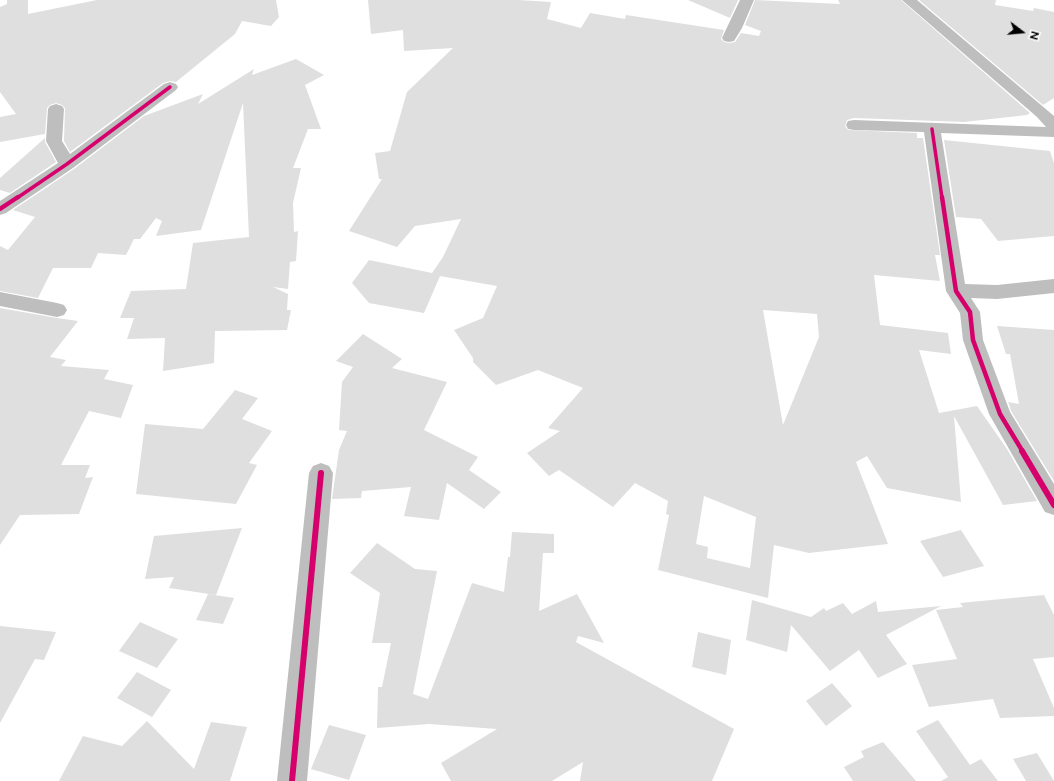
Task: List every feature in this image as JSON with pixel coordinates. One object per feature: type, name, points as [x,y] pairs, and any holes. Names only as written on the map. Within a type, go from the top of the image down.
[{"type":"street","points":[[729,38],[747,0]]},
{"type":"street","points":[[909,0],[1043,114],[1054,126]]},
{"type":"street","points":[[0,209],[67,164],[170,87]]},
{"type":"street","points":[[56,109],[54,140],[67,164]]},
{"type":"street","points":[[854,126],[1054,132]]},
{"type":"street","points":[[932,129],[956,291],[970,312],[973,340],[1000,414],[1054,504]]},
{"type":"street","points":[[956,291],[997,292],[1054,286]]},
{"type":"street","points":[[0,299],[57,310]]},
{"type":"street","points":[[292,781],[321,473]]},
{"type":"building","points":[[7,0],[28,0],[28,14],[97,0],[276,0],[279,17],[271,26],[242,21],[235,34],[176,82],[170,81],[163,83],[70,152],[64,141],[65,108],[56,103],[47,108],[45,134],[0,142],[0,117],[16,114],[0,92],[0,7],[7,4]]},
{"type":"building","points":[[368,0],[518,0],[551,2],[547,19],[581,28],[590,13],[625,19],[626,15],[724,30],[721,39],[724,42],[729,43],[735,42],[741,33],[759,36],[761,31],[745,25],[755,0],[840,4],[838,0],[901,0],[1030,113],[1027,115],[964,122],[854,118],[847,120],[845,126],[848,130],[917,133],[917,138],[923,138],[940,255],[935,255],[940,281],[874,275],[880,325],[948,333],[951,354],[919,350],[939,413],[977,406],[1007,449],[1037,501],[1003,505],[954,416],[961,502],[887,488],[867,456],[856,462],[888,544],[809,553],[774,545],[768,598],[658,570],[669,515],[666,514],[668,501],[635,483],[613,507],[559,470],[549,476],[527,453],[560,431],[548,428],[583,388],[538,370],[496,385],[473,362],[473,358],[454,330],[483,318],[497,286],[440,276],[424,313],[369,303],[352,283],[369,260],[432,273],[443,257],[461,219],[415,226],[397,247],[349,231],[382,179],[379,179],[375,153],[390,151],[407,92],[453,48],[404,51],[403,30],[371,34]],"holes":[[[763,310],[817,314],[819,337],[783,425]],[[704,496],[756,517],[750,568],[707,558],[708,547],[696,544]]]},
{"type":"building","points":[[688,0],[738,0],[730,18]]},
{"type":"building","points":[[919,0],[996,0],[995,5],[1033,11],[1034,8],[1054,12],[1054,98],[1043,105]]},
{"type":"building","points":[[296,59],[324,75],[305,85],[321,129],[308,129],[293,168],[301,168],[293,203],[294,232],[298,231],[296,261],[290,262],[288,289],[273,287],[288,294],[287,310],[291,310],[287,330],[215,331],[214,363],[163,371],[165,338],[127,339],[134,318],[120,318],[131,291],[186,289],[193,243],[249,237],[243,103],[201,230],[156,236],[162,221],[156,218],[140,239],[134,239],[126,255],[98,253],[91,268],[53,268],[38,298],[0,291],[0,246],[8,250],[35,217],[13,210],[74,169],[144,116],[203,94],[198,104],[254,69],[252,75]]},
{"type":"building","points":[[45,138],[45,142],[56,162],[10,193],[0,190],[0,178]]},
{"type":"building","points":[[944,140],[1050,151],[1054,163],[1054,236],[998,241],[981,219],[956,217]]},
{"type":"building","points":[[0,308],[78,321],[50,357],[66,360],[61,366],[109,370],[104,379],[133,385],[121,418],[89,411],[61,465],[90,465],[85,478],[93,477],[79,514],[20,515],[0,545]]},
{"type":"building","points":[[997,326],[1054,330],[1054,481],[1011,411],[1008,402],[1019,404],[1010,354],[1006,354]]},
{"type":"building","points":[[363,334],[402,359],[392,368],[447,382],[424,430],[478,457],[469,470],[501,492],[484,509],[447,483],[439,520],[404,516],[411,487],[362,491],[361,498],[332,499],[339,450],[347,431],[339,430],[342,382],[353,367],[336,361]]},
{"type":"building","points":[[235,390],[258,398],[242,419],[272,431],[249,463],[257,465],[236,504],[136,494],[145,424],[203,429]]},
{"type":"building","points":[[242,528],[216,595],[169,588],[174,577],[145,579],[154,536]]},
{"type":"building","points":[[961,530],[984,566],[943,577],[920,541]]},
{"type":"building","points":[[512,532],[554,534],[554,553],[543,553],[539,611],[577,594],[604,643],[578,636],[576,642],[734,729],[712,781],[580,781],[583,762],[552,781],[451,781],[441,763],[497,729],[429,724],[377,728],[378,687],[382,687],[391,643],[372,643],[380,593],[350,573],[377,543],[415,569],[437,571],[413,694],[428,699],[472,583],[504,592],[508,557],[510,557]]},
{"type":"building","points":[[208,594],[234,598],[223,624],[196,620]]},
{"type":"building","points":[[1044,595],[1054,615],[1054,657],[1033,659],[1054,708],[1054,716],[1000,718],[993,699],[929,707],[912,665],[957,659],[936,610],[963,607],[960,603]]},
{"type":"building","points":[[752,600],[811,617],[824,608],[826,611],[843,603],[852,614],[876,601],[878,612],[941,606],[886,635],[907,664],[878,678],[859,650],[830,671],[791,625],[787,652],[746,640]]},
{"type":"building","points":[[140,622],[178,639],[157,668],[119,651]]},
{"type":"building","points":[[0,626],[56,632],[44,660],[35,659],[0,723]]},
{"type":"building","points":[[698,632],[731,640],[726,675],[692,667]]},
{"type":"building","points":[[137,672],[171,690],[152,717],[117,698]]},
{"type":"building","points":[[832,683],[852,706],[826,726],[806,701]]},
{"type":"building","points":[[938,720],[970,765],[981,759],[998,781],[941,781],[948,777],[916,731]]},
{"type":"building","points":[[147,721],[194,769],[211,722],[247,727],[230,781],[59,781],[83,736],[122,746]]},
{"type":"building","points":[[329,725],[366,735],[349,780],[311,769]]},
{"type":"building","points":[[883,742],[916,781],[853,781],[844,767],[864,757],[861,751]]},
{"type":"building","points":[[1037,753],[1054,781],[1026,781],[1013,759]]},
{"type":"cycle path","points":[[0,209],[67,164],[170,87]]},
{"type":"cycle path","points":[[932,129],[956,291],[970,312],[973,340],[1000,414],[1054,505]]},
{"type":"cycle path","points":[[292,781],[321,473]]}]
